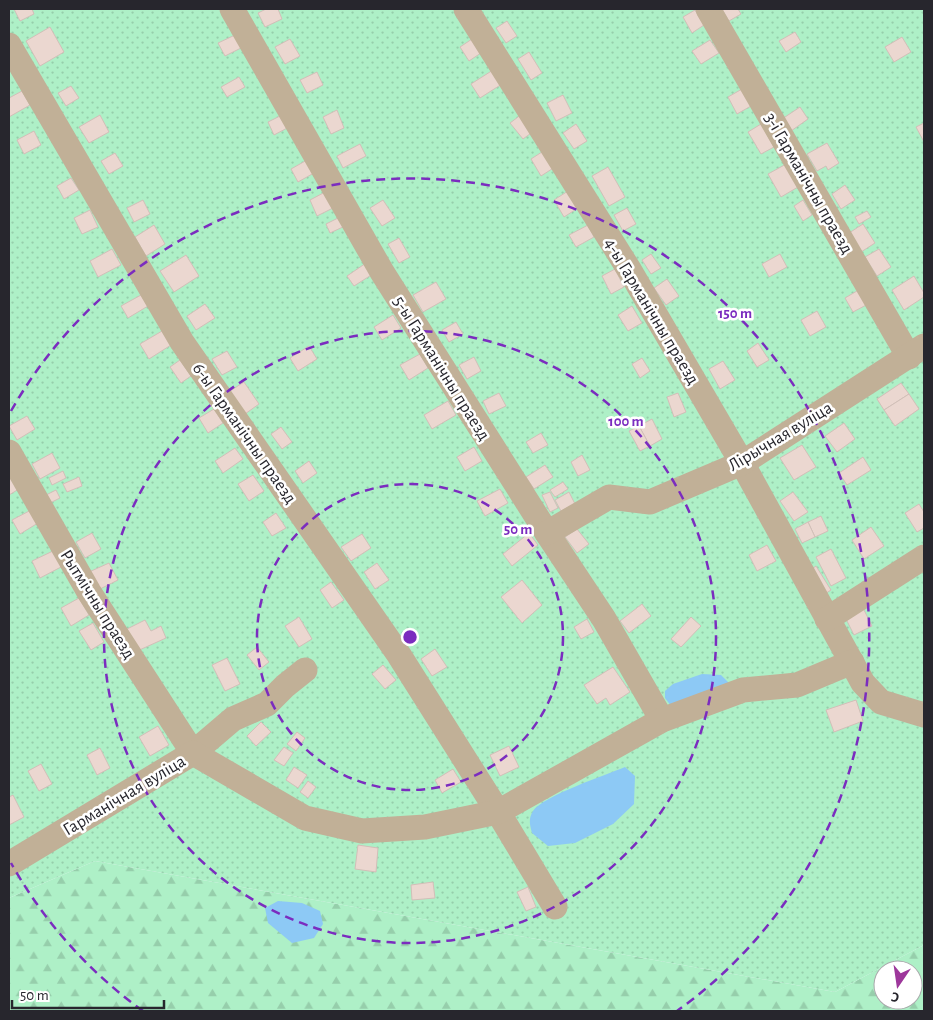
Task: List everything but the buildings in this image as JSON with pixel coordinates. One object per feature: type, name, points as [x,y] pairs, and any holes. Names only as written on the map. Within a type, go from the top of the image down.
[{"type":"lane","name":"5-ы Гарманічны праезд","points":[[232,9],[382,272],[547,533],[604,619],[662,720]]},
{"type":"lane","name":"4-ы Гарманічны праезд","points":[[466,9],[630,271],[742,463],[863,683],[881,702],[924,715]]},
{"type":"lane","name":"3-і Гарманічны праезд","points":[[708,9],[917,352]]},
{"type":"lane","name":"6-ы Гарманічны праезд","points":[[9,45],[182,342],[399,655],[498,812],[554,907]]},
{"type":"lane","name":"Лірычная вуліца","points":[[547,533],[609,497],[650,502],[742,463],[917,352]]},
{"type":"lane","name":"Рытмічны праезд","points":[[9,452],[89,592],[193,753]]},
{"type":"lane","points":[[827,619],[924,556]]},
{"type":"lane","name":"Гарманічная вуліца","points":[[10,862],[193,753],[305,818],[362,831],[425,827],[498,812],[662,720],[743,690],[797,685],[852,662]]},
{"type":"lane","points":[[193,753],[233,719],[267,704],[305,670]]},
{"type":"green space","points":[[9,9],[924,9],[924,945],[896,960],[873,960],[873,972],[835,992],[95,861],[9,898]]},
{"type":"green space","points":[[95,861],[835,992],[873,972],[873,1010],[923,1010],[923,960],[896,960],[924,945],[924,1011],[9,1011],[9,898]]},
{"type":"water","points":[[702,674],[721,675],[729,683],[671,706],[665,698],[665,691],[673,684]]},
{"type":"water","points":[[625,767],[635,776],[634,804],[613,824],[575,843],[548,846],[532,833],[530,817],[539,805],[590,780]]},
{"type":"water","points":[[278,901],[302,903],[320,911],[323,924],[314,938],[292,943],[268,923],[265,908]]}]
